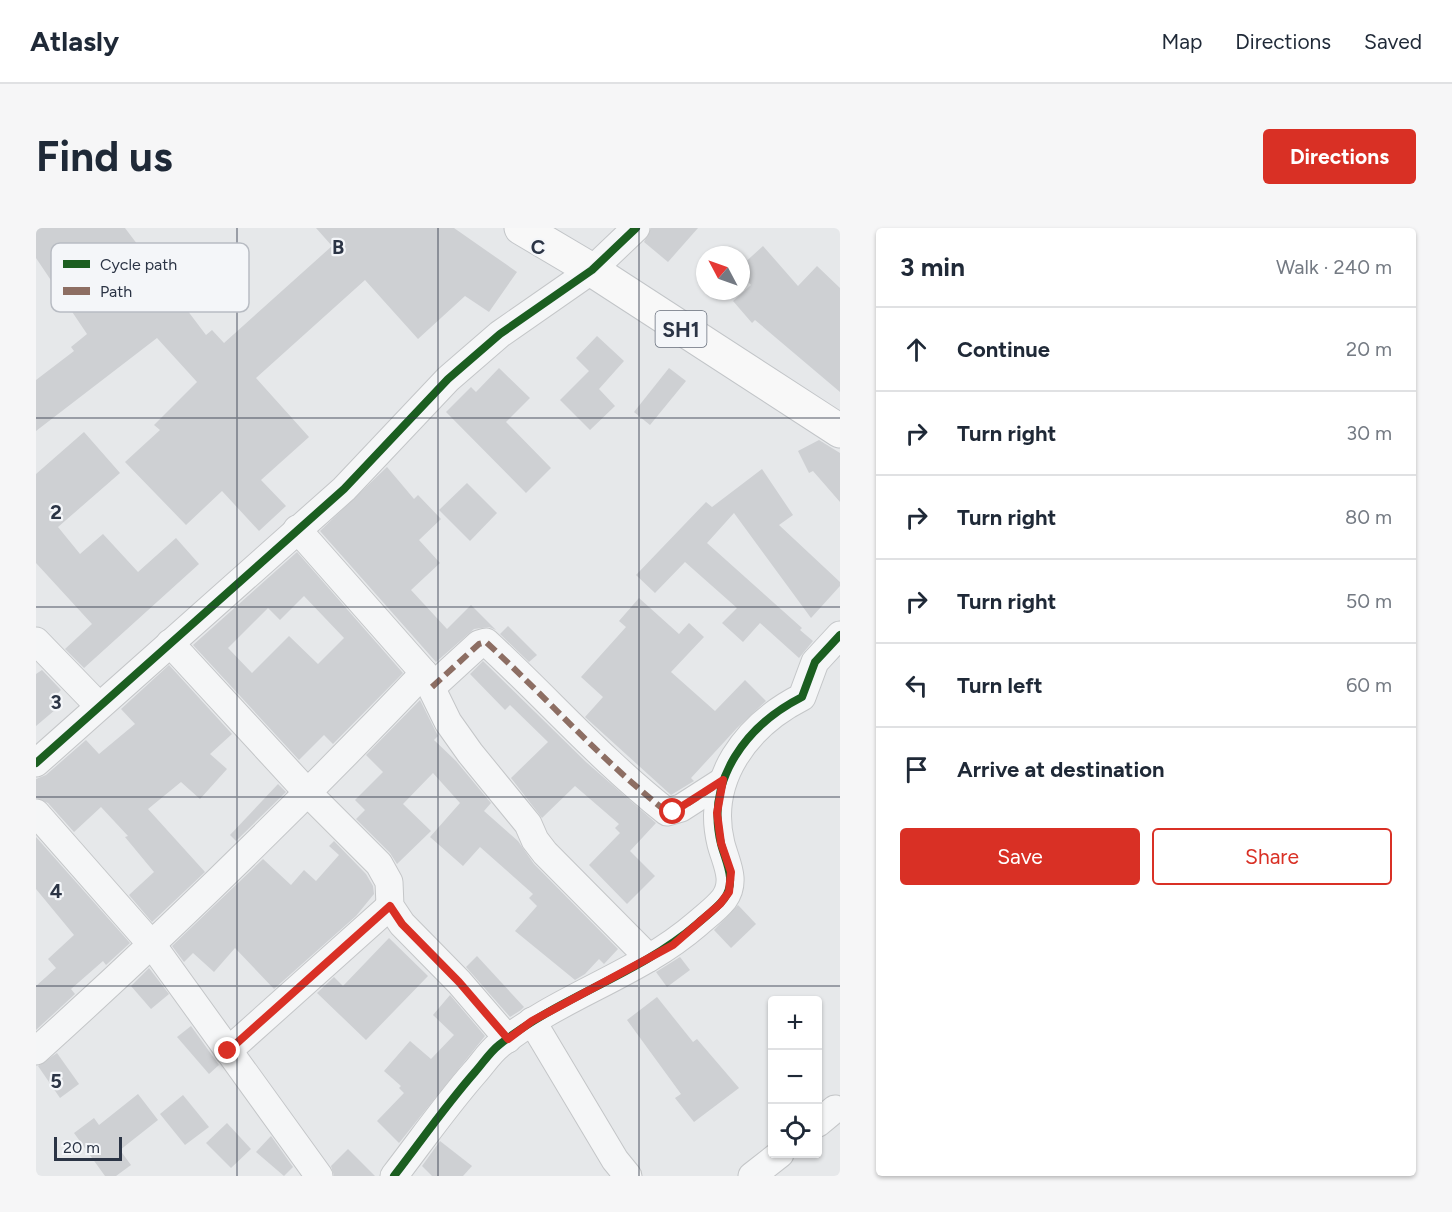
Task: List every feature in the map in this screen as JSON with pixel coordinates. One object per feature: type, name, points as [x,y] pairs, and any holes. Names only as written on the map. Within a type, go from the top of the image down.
[{"type":"main road","name":"SH1","points":[[521,228],[599,263],[840,406]]},
{"type":"main road","name":"SH1","points":[[562,228],[599,263],[840,431]]},
{"type":"street","points":[[36,763],[344,489],[448,379],[500,334],[599,263],[636,228]]},
{"type":"street","points":[[297,529],[428,680],[448,722],[470,753],[528,824],[535,840],[545,853],[649,958]]},
{"type":"street","points":[[394,1176],[457,1093],[498,1045],[532,1021],[673,945],[720,904],[729,892],[731,872],[721,843],[717,813],[723,780],[734,756],[751,732],[778,709],[802,697],[815,662],[840,635]]},
{"type":"street","points":[[36,641],[99,706]]},
{"type":"street","points":[[36,1051],[153,946],[428,680],[479,644],[486,642],[536,688],[609,765],[667,812],[681,808],[723,780]]},
{"type":"street","points":[[170,643],[309,794],[379,864],[389,882],[390,906],[402,924],[459,982],[508,1039]]},
{"type":"street","points":[[36,813],[153,946],[320,1176]]},
{"type":"street","points":[[228,1051],[390,906]]},
{"type":"street","points":[[532,1021],[615,1160],[628,1176]]},
{"type":"street","points":[[752,1176],[775,1158]]},
{"type":"building","points":[[36,228],[125,228],[136,243],[51,243],[51,280],[36,258]]},
{"type":"building","points":[[316,228],[454,228],[517,272],[489,312],[465,296],[418,339],[365,280],[256,378],[309,437],[261,480],[286,506],[259,531],[222,491],[186,525],[125,462],[160,430],[154,425],[197,382],[157,338],[36,431],[36,380],[74,351],[71,347],[87,334],[72,312],[189,312],[206,335],[212,330],[224,343],[332,246]]},
{"type":"building","points":[[651,228],[698,228],[668,262],[644,242]]},
{"type":"building","points":[[763,246],[798,286],[817,266],[840,288],[840,392],[755,320],[752,323],[733,301],[750,300],[750,258]]},
{"type":"building","points":[[597,336],[624,361],[599,389],[615,406],[590,430],[560,400],[589,371],[576,358]]},
{"type":"building","points":[[499,368],[530,398],[506,422],[551,468],[526,493],[446,412],[471,387],[476,392]]},
{"type":"building","points":[[669,368],[686,381],[650,425],[634,412]]},
{"type":"building","points":[[84,432],[120,473],[58,527],[80,554],[103,534],[138,572],[176,538],[199,564],[84,668],[65,649],[92,624],[36,563],[36,474]]},
{"type":"building","points":[[819,440],[840,453],[840,502],[813,471],[809,473],[798,451]]},
{"type":"building","points":[[387,467],[414,499],[418,495],[441,519],[419,540],[440,563],[411,590],[447,629],[471,605],[496,630],[489,627],[474,629],[436,662],[320,531]]},
{"type":"building","points":[[762,469],[793,515],[779,525],[840,582],[840,586],[811,618],[734,513],[707,543],[802,628],[800,630],[813,641],[799,658],[760,623],[743,642],[722,623],[737,608],[685,562],[655,593],[636,575],[706,502],[712,507]]},
{"type":"building","points":[[467,483],[497,513],[470,541],[439,510]]},
{"type":"building","points":[[297,552],[403,673],[333,744],[324,735],[299,760],[193,645]],"holes":[[[304,596],[344,638],[318,664],[289,636],[252,673],[228,648],[268,608],[280,620]]]},
{"type":"building","points":[[639,598],[679,634],[689,623],[704,637],[671,672],[715,711],[745,680],[766,701],[737,728],[691,778],[694,781],[671,795],[585,717],[603,697],[581,677],[626,627],[619,621]]},
{"type":"building","points":[[508,626],[537,655],[529,662],[500,634]]},
{"type":"building","points":[[483,661],[586,762],[656,823],[630,851],[655,876],[627,904],[589,865],[620,833],[615,828],[619,824],[575,786],[542,818],[511,778],[548,742],[510,705],[505,710],[470,674]]},
{"type":"building","points":[[169,665],[232,734],[210,754],[227,769],[200,799],[181,782],[148,809],[205,872],[152,922],[129,895],[154,872],[125,837],[128,836],[101,807],[74,832],[48,803],[36,798],[36,779],[46,775],[86,740],[99,754],[135,724],[121,709]]},
{"type":"building","points":[[42,670],[61,690],[55,696],[62,704],[36,726],[36,674]]},
{"type":"building","points":[[420,700],[438,736],[434,740],[456,761],[491,803],[484,811],[518,841],[534,864],[618,949],[604,964],[599,959],[585,974],[575,980],[515,931],[537,906],[529,898],[533,894],[480,847],[463,866],[430,837],[460,803],[433,773],[403,804],[431,831],[397,864],[390,853],[356,819],[365,810],[355,800],[383,772],[366,755]]},
{"type":"building","points":[[278,784],[286,792],[236,841],[230,835]]},
{"type":"building","points":[[36,837],[130,943],[106,965],[103,961],[71,989],[75,994],[36,1030],[36,986],[56,968],[48,959],[74,935],[36,889]]},
{"type":"building","points":[[334,841],[366,874],[373,886],[374,894],[356,916],[274,989],[235,948],[214,972],[193,953],[184,962],[172,946],[263,859],[291,885],[304,870],[316,881],[339,855],[329,846]]},
{"type":"building","points":[[738,905],[756,924],[731,948],[714,930]]},
{"type":"building","points":[[389,938],[428,976],[366,1040],[317,993],[334,977],[343,986]]},
{"type":"building","points":[[477,956],[524,1007],[521,1010],[510,1017],[466,967]]},
{"type":"building","points":[[680,957],[690,970],[667,987],[656,972]]},
{"type":"building","points":[[149,968],[169,994],[151,1009],[131,986]]},
{"type":"building","points":[[450,995],[485,1036],[399,1143],[377,1121],[404,1093],[399,1088],[401,1086],[384,1071],[410,1041],[431,1059],[454,1035],[433,1015]]},
{"type":"building","points":[[657,997],[693,1042],[697,1039],[739,1088],[694,1122],[675,1098],[681,1094],[627,1020]]},
{"type":"building","points":[[191,1026],[219,1065],[209,1074],[177,1037]]},
{"type":"building","points":[[57,1053],[79,1084],[60,1098],[38,1066]]},
{"type":"building","points":[[138,1094],[158,1120],[120,1150],[131,1165],[116,1176],[105,1176],[74,1133],[94,1118],[99,1125]]},
{"type":"building","points":[[183,1095],[209,1127],[185,1145],[160,1114]]},
{"type":"building","points":[[227,1123],[251,1149],[231,1168],[206,1143]]},
{"type":"building","points":[[271,1136],[293,1167],[284,1176],[256,1152]]},
{"type":"building","points":[[440,1141],[472,1166],[463,1176],[432,1176],[422,1166]]},
{"type":"building","points":[[348,1149],[375,1176],[334,1176],[331,1166]]},
{"type":"marked path","points":[[432,687],[479,644],[486,642],[597,750],[667,812],[681,808],[723,781]]},
{"type":"cycle path","points":[[36,763],[344,489],[448,379],[500,334],[592,270],[636,228]]},
{"type":"cycle path","points":[[394,1176],[454,1097],[499,1045],[547,1013],[650,958],[697,924],[724,899],[728,892],[730,879],[721,844],[718,820],[719,798],[725,776],[748,739],[764,723],[802,697],[815,662],[840,635]]},
{"type":"route","points":[[228,1051],[390,906],[402,924],[459,982],[508,1039],[532,1021],[673,945],[720,904],[729,892],[731,872],[721,843],[717,813],[723,780],[673,812]]}]
